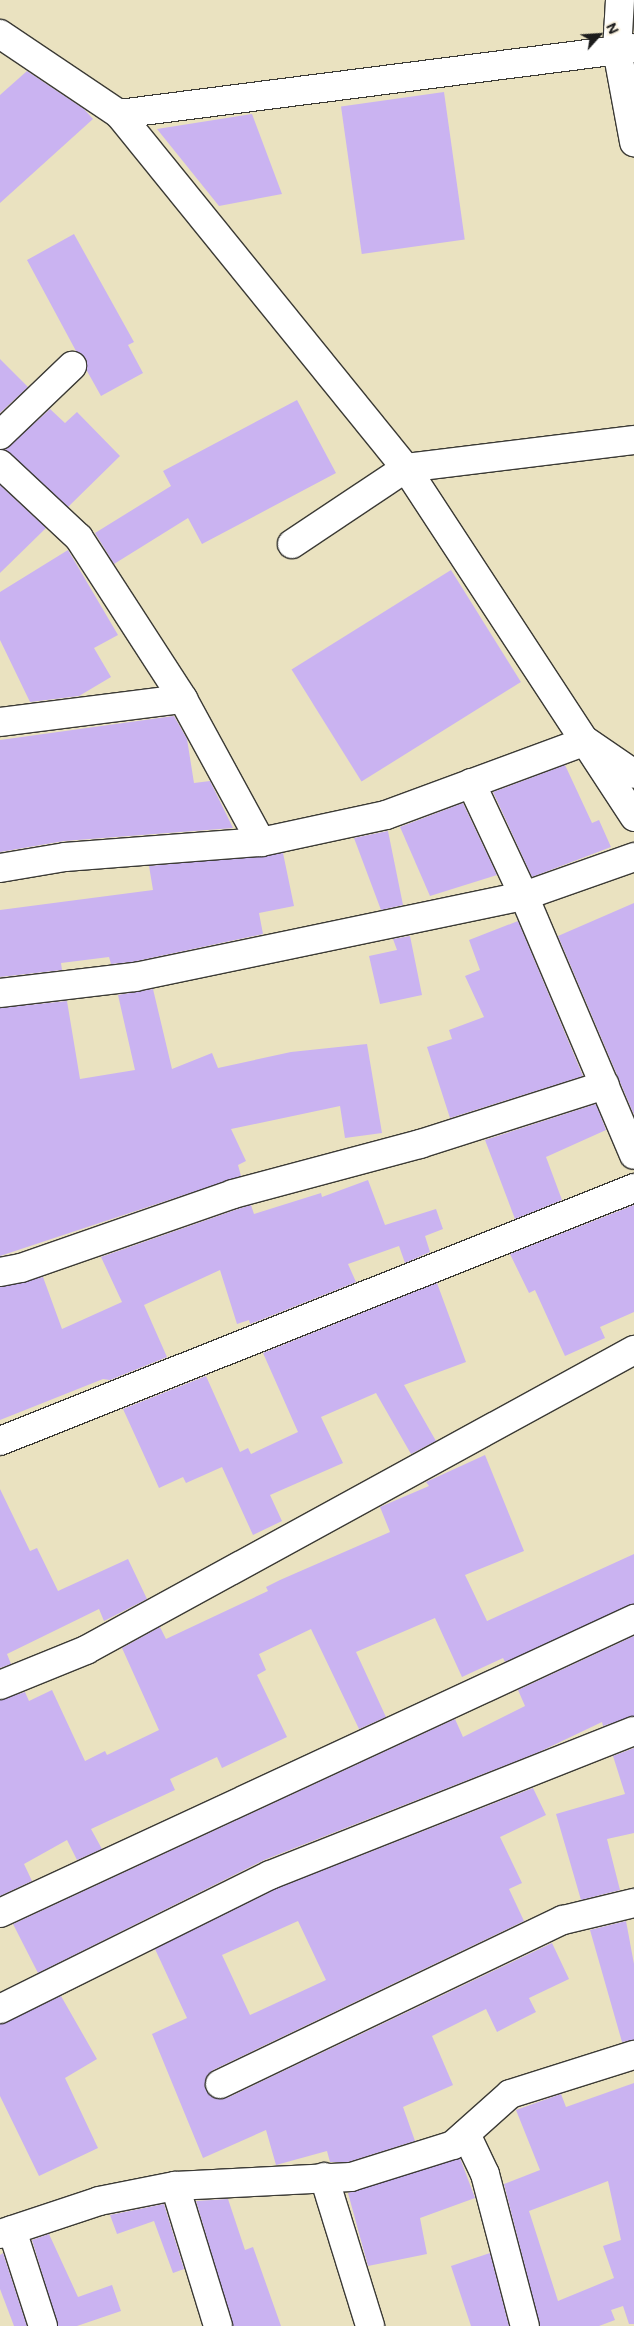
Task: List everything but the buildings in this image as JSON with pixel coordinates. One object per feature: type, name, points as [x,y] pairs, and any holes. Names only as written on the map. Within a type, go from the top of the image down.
[{"type":"street","points":[[620,0],[634,142]]},
{"type":"street","points":[[0,34],[120,114],[406,468],[634,817]]},
{"type":"street","points":[[120,114],[626,49]]},
{"type":"street","points":[[0,435],[72,366]]},
{"type":"street","points":[[292,544],[406,468],[634,440]]},
{"type":"street","points":[[0,464],[80,538],[183,699],[261,842]]},
{"type":"street","points":[[0,722],[183,699]]},
{"type":"street","points":[[586,741],[634,774]]},
{"type":"street","points":[[0,868],[65,857],[261,842],[386,815],[586,741]]},
{"type":"street","points":[[472,784],[524,896],[634,1154]]},
{"type":"street","points":[[0,993],[135,977],[524,896],[634,857]]},
{"type":"street","points":[[0,1272],[21,1268],[234,1194],[420,1144],[605,1085]]},
{"type":"street","points":[[0,1441],[634,1188]]},
{"type":"street","points":[[0,1685],[86,1650],[634,1350]]},
{"type":"street","points":[[0,1913],[634,1619]]},
{"type":"street","points":[[0,2009],[270,1875],[634,1731]]},
{"type":"street","points":[[220,2084],[563,1920],[634,1903]]},
{"type":"street","points":[[43,2326],[6,2232],[99,2202],[175,2186],[324,2178],[361,2174],[453,2145],[510,2094],[634,2055]]},
{"type":"street","points":[[466,2134],[485,2174],[525,2326]]},
{"type":"street","points":[[324,2178],[370,2326]]},
{"type":"street","points":[[175,2186],[218,2326]]}]
